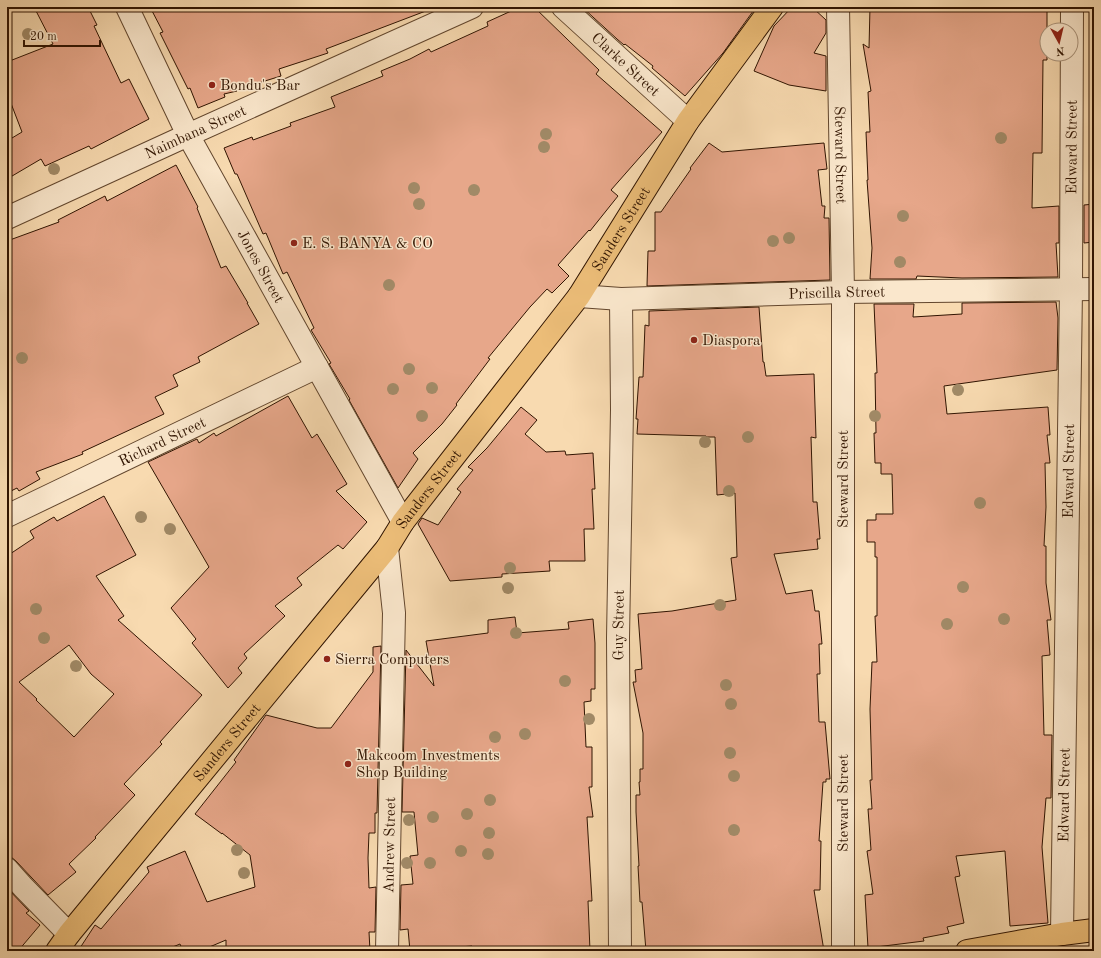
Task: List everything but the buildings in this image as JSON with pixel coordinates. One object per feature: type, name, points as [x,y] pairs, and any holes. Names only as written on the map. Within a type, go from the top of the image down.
[{"type":"main road","name":"Sanders Street","points":[[63,942],[387,548],[403,522],[579,296],[688,121],[772,7]]},
{"type":"main road","points":[[967,951],[1062,934],[1094,930]]},
{"type":"street","name":"Jones Street","points":[[127,7],[188,135],[403,522]]},
{"type":"street","name":"Naimbana Street","points":[[7,218],[472,7]]},
{"type":"street","name":"Clarke Street","points":[[563,7],[688,121]]},
{"type":"street","name":"Steward Street","points":[[838,7],[843,292],[843,951]]},
{"type":"street","name":"Edward Street","points":[[1062,934],[1071,289],[1072,7]]},
{"type":"street","name":"Priscilla Street","points":[[579,296],[621,299],[843,292],[1094,289]]},
{"type":"street","name":"Guy Street","points":[[620,951],[618,638],[622,410],[621,299]]},
{"type":"street","name":"Richard Street","points":[[7,516],[317,367]]},
{"type":"street","name":"Andrew Street","points":[[387,548],[394,613],[387,951]]},
{"type":"street","points":[[7,870],[23,887],[63,942]]},
{"type":"place","name":"Bondu's Bar","points":[[212,85]]},
{"type":"place","name":"E. S. BANYA & CO","points":[[294,243]]},
{"type":"place","name":"Diaspora","points":[[694,340]]},
{"type":"place","name":"Sierra Computers","points":[[327,659]]},
{"type":"place","name":"Makcoom Investments Shop Building","points":[[348,764]]}]
